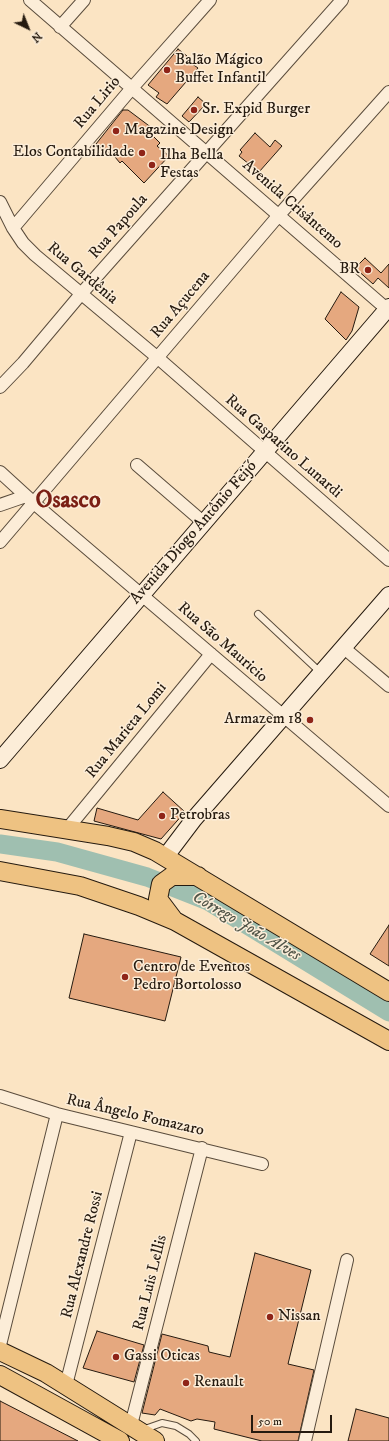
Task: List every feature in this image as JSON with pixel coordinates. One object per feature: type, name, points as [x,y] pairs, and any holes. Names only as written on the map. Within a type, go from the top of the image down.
[{"type":"main road","name":"Avenida Diogo Antônio Feijó","points":[[0,760],[263,452],[388,309]]},
{"type":"main road","points":[[166,856],[194,819],[389,595]]},
{"type":"main road","points":[[0,819],[68,828],[134,842],[166,856],[192,875],[389,992]]},
{"type":"main road","points":[[0,871],[80,886],[171,917],[389,1041]]},
{"type":"main road","points":[[171,917],[158,898],[159,888],[164,881],[172,876],[192,875]]},
{"type":"main road","points":[[0,1351],[66,1385],[155,1441]]},
{"type":"main road","points":[[0,1375],[120,1441]]},
{"type":"street","name":"Avenida Crisântemo","points":[[30,0],[388,309]]},
{"type":"street","points":[[60,27],[84,0]]},
{"type":"street","name":"Rua Lirio","points":[[13,228],[132,88],[210,0]]},
{"type":"street","name":"Rua Papoula","points":[[0,386],[23,363],[81,294],[342,0]]},
{"type":"street","name":"Rua Açucena","points":[[0,542],[30,500],[158,358],[279,215],[389,92]]},
{"type":"street","name":"Rua Gardênia","points":[[0,202],[13,228],[35,256],[158,358]]},
{"type":"street","name":"Rua Gasparino Lunardi","points":[[158,358],[263,452],[389,560]]},
{"type":"street","points":[[137,465],[203,522]]},
{"type":"street","name":"Rua São Mauricio","points":[[0,472],[30,500],[389,806]]},
{"type":"street","points":[[0,505],[30,500]]},
{"type":"street","points":[[344,648],[389,686]]},
{"type":"street","name":"Rua Marieta Lomi","points":[[68,828],[211,654]]},
{"type":"street","name":"Rua Ângelo Fomazaro","points":[[0,1096],[56,1114],[202,1148],[262,1164]]},
{"type":"street","points":[[0,1345],[56,1114]]},
{"type":"street","name":"Rua Alexandre Rossi","points":[[66,1385],[131,1132]]},
{"type":"street","name":"Rua Luis Lellis","points":[[135,1428],[202,1148]]},
{"type":"street","points":[[305,1441],[347,1260]]},
{"type":"lane","points":[[258,614],[321,673]]},
{"type":"lane","points":[[135,1428],[162,1423],[176,1426],[189,1434],[196,1441]]},
{"type":"building","points":[[178,49],[187,56],[185,59],[198,68],[167,104],[156,97],[159,93],[148,85]]},
{"type":"building","name":"Sr. Expid Burger","points":[[198,97],[206,104],[189,122],[182,116]]},
{"type":"building","points":[[123,110],[128,110],[152,128],[149,132],[160,143],[157,146],[169,156],[144,183],[122,161],[120,163],[110,151],[108,154],[96,144]]},
{"type":"building","points":[[255,133],[270,147],[275,140],[282,146],[259,172],[239,156],[242,152],[240,150]]},
{"type":"building","name":"BR","points":[[365,258],[381,273],[389,264],[389,288],[378,278],[373,284],[355,268]]},
{"type":"building","points":[[341,292],[359,307],[352,331],[346,340],[325,319]]},
{"type":"building","name":"Petrobras","points":[[163,792],[185,812],[161,839],[94,821],[97,808],[138,820]]},
{"type":"building","points":[[389,925],[389,966],[370,954]]},
{"type":"building","name":"Centro de Eventos Pedro Bortolosso","points":[[84,934],[181,957],[165,1021],[69,998]]},
{"type":"building","name":"Nissan","points":[[255,1253],[311,1270],[288,1364],[314,1370],[298,1441],[262,1441],[214,1429],[215,1422],[197,1419],[191,1421],[160,1409],[155,1415],[142,1413],[162,1334],[208,1346],[209,1352],[230,1357]]},
{"type":"building","name":"Gassi Oticas","points":[[97,1331],[144,1345],[134,1382],[83,1368]]},
{"type":"building","points":[[0,1401],[78,1441],[0,1441]]},
{"type":"building","points":[[356,1409],[389,1418],[389,1441],[348,1441]]},
{"type":"waterway","name":"Córrego João Alves","points":[[0,844],[57,852],[147,877],[208,901],[389,1012]]},
{"type":"place","name":"Balão Mágico Buffet Infantil","points":[[167,70]]},
{"type":"place","name":"Sr. Expid Burger","points":[[194,110]]},
{"type":"place","name":"Magazine Design","points":[[116,131]]},
{"type":"place","name":"Elos Contabilidade","points":[[142,153]]},
{"type":"place","name":"Ilha Bella Festas","points":[[152,165]]},
{"type":"place","name":"BR","points":[[368,270]]},
{"type":"place","name":"Armazem 18","points":[[310,720]]},
{"type":"place","name":"Petrobras","points":[[162,816]]},
{"type":"place","name":"Centro de Eventos Pedro Bortolosso","points":[[125,977]]},
{"type":"place","name":"Nissan","points":[[270,1317]]},
{"type":"place","name":"Gassi Oticas","points":[[116,1357]]},
{"type":"place","name":"Renault","points":[[186,1383]]},
{"type":"district","name":"Osasco","points":[[68,502]]}]
